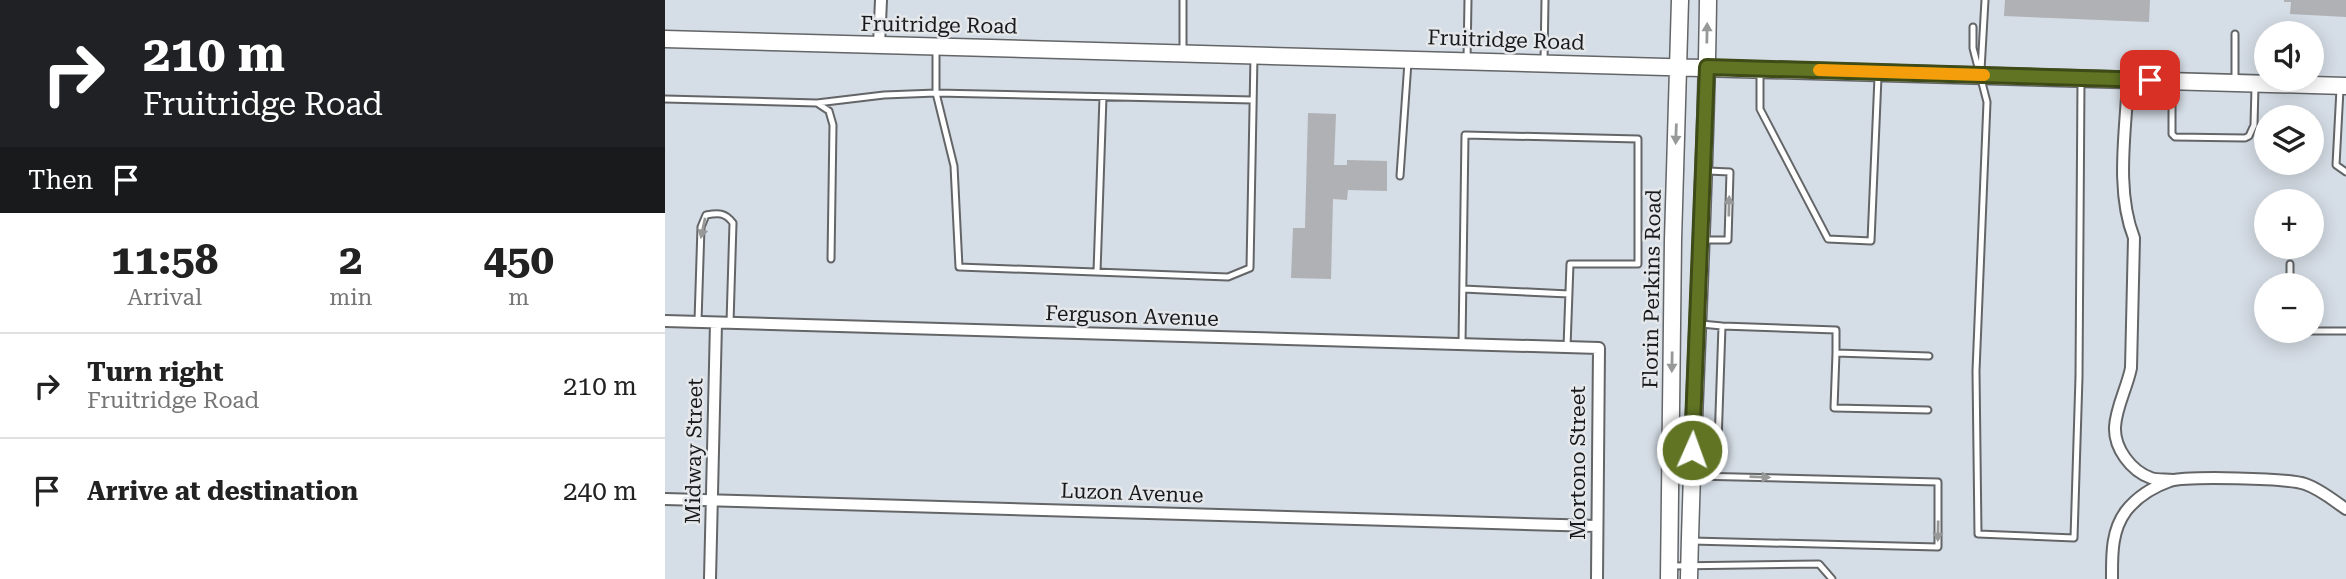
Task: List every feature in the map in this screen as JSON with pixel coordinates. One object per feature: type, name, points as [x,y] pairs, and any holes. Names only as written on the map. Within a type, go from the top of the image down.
[{"type":"main road","name":"Florin Perkins Road","points":[[1669,573],[1673,240],[1680,0]]},
{"type":"main road","points":[[1689,573],[1705,171],[1708,0]]},
{"type":"main road","name":"Fruitridge Road","points":[[665,39],[2254,83]]},
{"type":"main road","name":"Fruitridge Road","points":[[2324,85],[2343,86]]},
{"type":"street","points":[[879,45],[881,0]]},
{"type":"street","points":[[2128,80],[2124,172],[2127,221],[2134,238],[2131,368],[2114,429],[2119,450],[2133,467],[2151,478],[2280,479],[2305,484],[2328,495],[2346,509]]},
{"type":"street","name":"Ferguson Avenue","points":[[665,321],[1598,348]]},
{"type":"street","name":"Midway Street","points":[[710,579],[716,323]]},
{"type":"street","name":"Mortono Street","points":[[1597,579],[1598,348]]},
{"type":"street","points":[[2112,579],[2113,540],[2125,512],[2146,492],[2173,480]]},
{"type":"street","name":"Luzon Avenue","points":[[665,499],[1597,526]]},
{"type":"lane","points":[[1183,0],[1183,52]]},
{"type":"lane","points":[[1467,60],[1468,0]]},
{"type":"lane","points":[[1544,62],[1545,0]]},
{"type":"lane","points":[[1981,75],[1985,0]]},
{"type":"lane","points":[[1973,27],[1973,48],[1987,102],[1976,371],[1978,534],[2074,538],[2081,78]]},
{"type":"lane","points":[[2235,34],[2235,83]]},
{"type":"lane","points":[[936,46],[936,93],[954,166],[959,267],[1229,277],[1250,268],[1254,55]]},
{"type":"lane","points":[[1400,176],[1408,59]]},
{"type":"lane","points":[[1760,68],[1760,109],[1828,239],[1871,241],[1878,72]]},
{"type":"lane","points":[[2172,81],[2172,134],[2175,137],[2249,136],[2254,125],[2255,91]]},
{"type":"lane","points":[[2343,86],[2336,165],[2346,172]]},
{"type":"lane","points":[[665,99],[817,103],[884,95],[936,93],[1253,100]]},
{"type":"lane","points":[[1097,272],[1103,97]]},
{"type":"lane","points":[[817,103],[829,111],[833,125],[831,259]]},
{"type":"lane","points":[[1462,344],[1465,135],[1638,139],[1638,264],[1570,264],[1567,347]]},
{"type":"lane","points":[[1702,240],[1728,240],[1730,172],[1705,171]]},
{"type":"lane","points":[[698,323],[701,227],[706,215],[718,213],[728,216],[733,223],[730,323]]},
{"type":"lane","points":[[2290,264],[2290,273]]},
{"type":"lane","points":[[1463,289],[1569,294]]},
{"type":"lane","points":[[1697,324],[1836,330],[1834,408],[1929,410]]},
{"type":"lane","points":[[1718,443],[1722,326]]},
{"type":"lane","points":[[2324,331],[2346,331]]},
{"type":"lane","points":[[1836,353],[1929,356]]},
{"type":"lane","points":[[1690,541],[1938,547],[1938,482],[1691,475]]},
{"type":"lane","points":[[1669,573],[1819,564],[1832,579]]},
{"type":"shaded area","points":[[665,0],[2346,0],[2346,579],[665,579]]},
{"type":"building","points":[[2005,0],[2150,0],[2149,22],[2004,16]]},
{"type":"building","points":[[2284,0],[2346,0],[2346,17],[2290,14],[2291,2]]},
{"type":"building","points":[[1308,113],[1336,114],[1334,165],[1347,165],[1347,160],[1387,161],[1387,191],[1348,190],[1347,200],[1333,199],[1331,279],[1291,278],[1293,228],[1305,228]]},
{"type":"slow traffic","points":[[1819,70],[1984,75]]},
{"type":"route","points":[[1692,450],[1707,67],[2150,80]]}]
